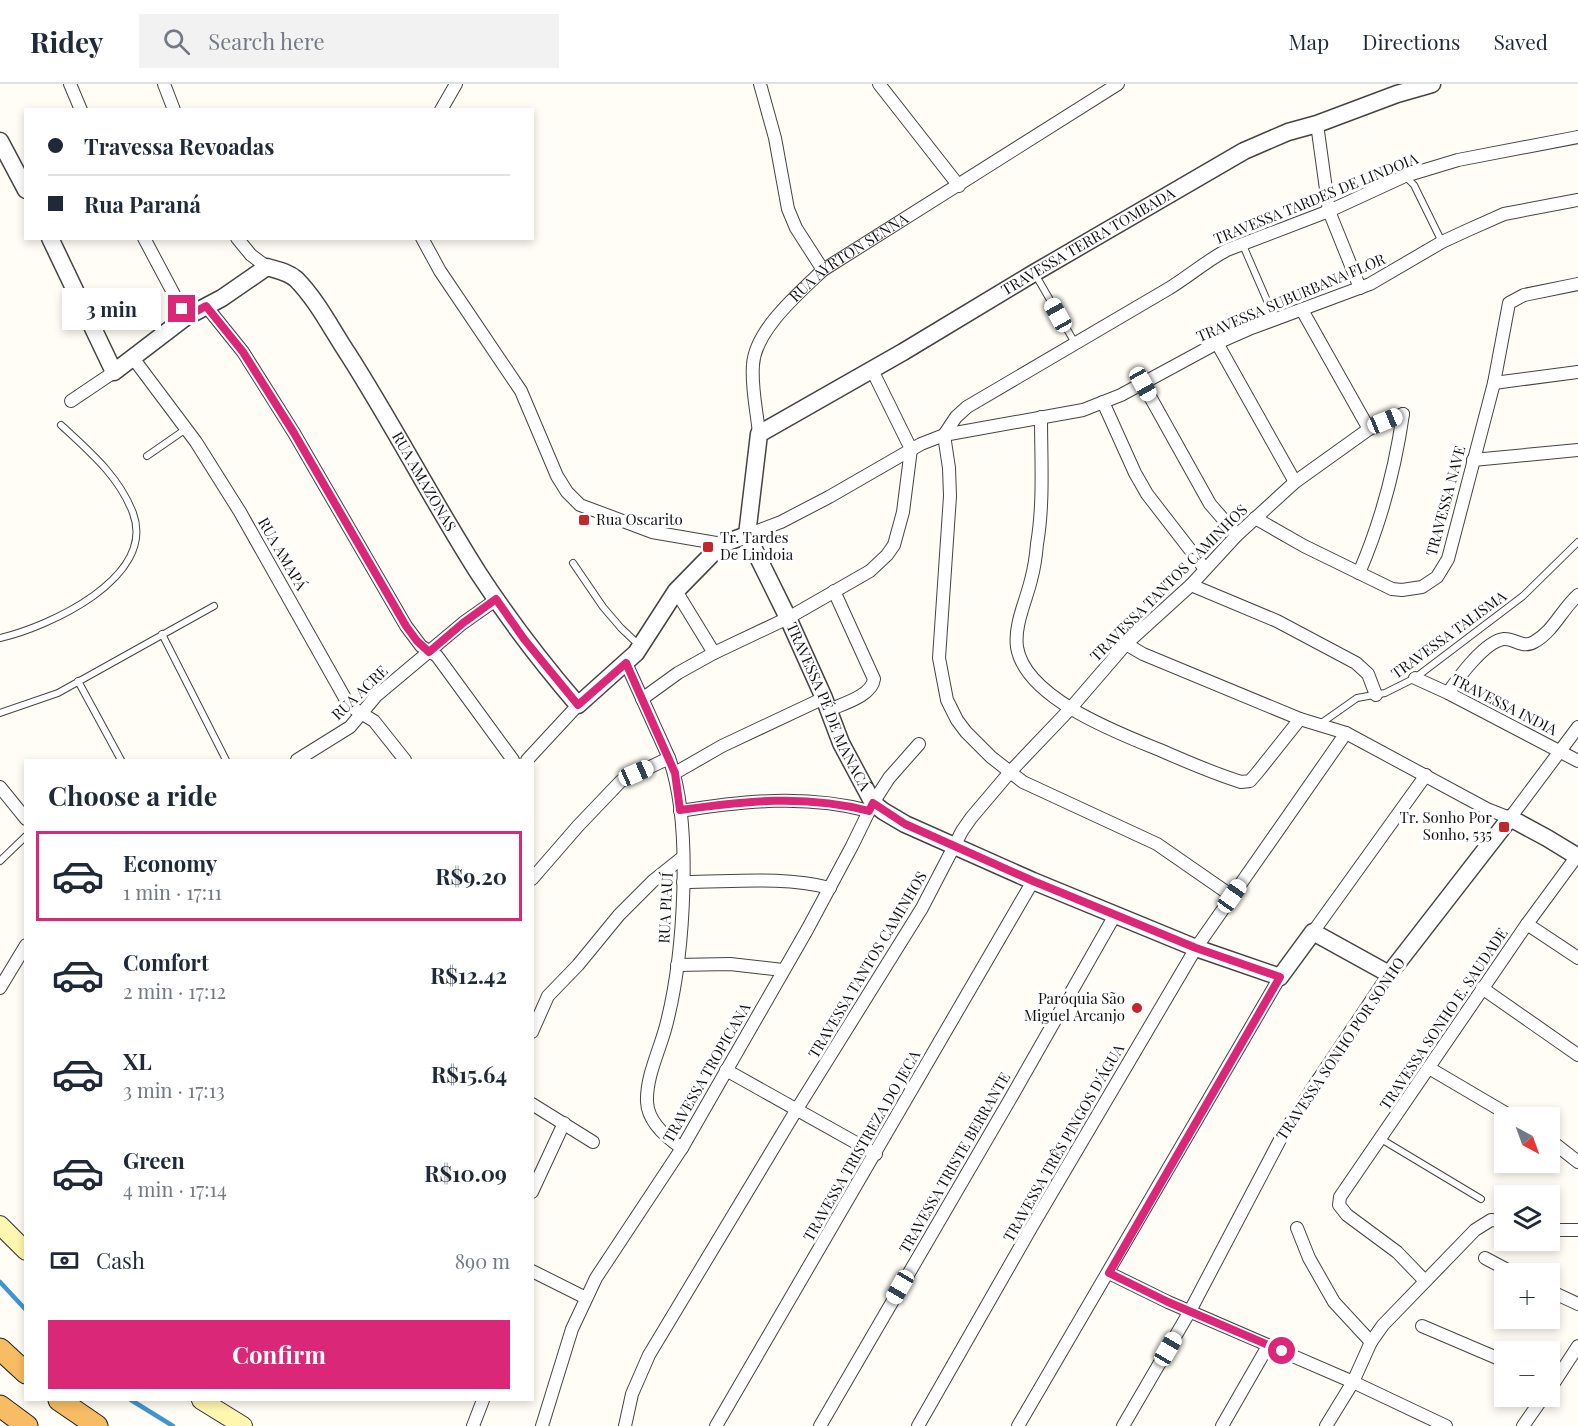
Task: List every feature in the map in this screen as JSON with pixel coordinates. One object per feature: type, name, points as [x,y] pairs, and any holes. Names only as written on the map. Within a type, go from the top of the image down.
[{"type":"highway","points":[[0,1349],[24,1370]]},
{"type":"highway","points":[[60,1401],[98,1426]]},
{"type":"highway","points":[[0,1406],[27,1426]]},
{"type":"main road","points":[[0,1225],[24,1249]]},
{"type":"main road","points":[[203,1401],[243,1426]]},
{"type":"street","points":[[70,84],[80,108]]},
{"type":"street","points":[[164,84],[173,108]]},
{"type":"street","points":[[442,108],[456,84]]},
{"type":"street","points":[[760,84],[774,138],[788,209],[796,228],[823,270]]},
{"type":"street","points":[[879,84],[959,186]]},
{"type":"street","name":"RUA AYRTON SENNA","points":[[747,536],[759,434],[753,380],[755,351],[761,338],[793,298],[823,270],[1118,84]]},
{"type":"street","name":"TRAVESSA TERRA TOMBADA","points":[[759,434],[1244,151],[1288,132],[1432,84]]},
{"type":"street","points":[[1317,124],[1329,211],[1360,288]]},
{"type":"street","name":"TRAVESSA TARDES DE LINDOIA","points":[[944,435],[962,411],[1183,280],[1212,257],[1242,243],[1329,211],[1405,176],[1458,160],[1578,138]]},
{"type":"street","points":[[0,141],[24,186]]},
{"type":"street","name":"TRAVESSA SUBURBANA FLOR","points":[[944,435],[1063,415],[1103,402],[1143,384],[1217,343],[1360,288],[1390,274],[1442,242],[1504,214],[1578,200]]},
{"type":"street","points":[[51,240],[114,372]]},
{"type":"street","points":[[145,240],[186,317]]},
{"type":"street","points":[[71,401],[134,358],[186,317],[267,267],[251,255],[239,240]]},
{"type":"street","points":[[423,240],[440,271],[522,391],[557,476],[567,492],[580,505],[652,532],[722,544],[747,536],[781,522],[911,449],[944,435],[950,496],[939,658],[947,700],[957,720],[966,732],[1010,772],[1036,789],[1157,844],[1232,896]]},
{"type":"street","name":"RUA AMAZONAS","points":[[267,267],[286,272],[295,279],[321,314],[387,416],[436,503],[496,599],[524,639],[578,705]]},
{"type":"street","name":"TRAVESSA NAVE","points":[[1255,518],[1304,546],[1386,587],[1402,590],[1422,587],[1437,577],[1448,559],[1494,383],[1509,303],[1524,295],[1578,284]]},
{"type":"street","points":[[206,306],[243,352],[294,433],[406,626],[417,641],[437,656],[512,759]]},
{"type":"street","points":[[1302,310],[1369,429]]},
{"type":"street","points":[[1217,343],[1295,482]]},
{"type":"street","name":"RUA AMAPÁ","points":[[134,358],[186,429],[240,512],[346,700],[356,710],[363,712],[374,721],[404,759]]},
{"type":"street","points":[[642,699],[678,673],[788,618],[879,565],[894,545],[906,500],[911,449],[872,370]]},
{"type":"street","points":[[1494,383],[1578,372]]},
{"type":"street","points":[[1143,384],[1210,504],[1237,535]]},
{"type":"street","points":[[1103,402],[1147,494],[1205,569]]},
{"type":"street","name":"TRAVESSA TANTOS CAMINHOS","points":[[625,1426],[632,1394],[649,1355],[797,1109],[922,908],[971,818],[1126,644],[1191,585],[1255,518],[1295,482],[1369,429],[1402,414],[1394,464],[1382,514],[1359,573]]},
{"type":"street","points":[[1041,417],[1041,501],[1038,541],[1032,579],[1018,626],[1017,644],[1020,657],[1030,673],[1070,709],[1098,725],[1240,782],[1250,781],[1300,719]]},
{"type":"street","points":[[1473,460],[1578,450]]},
{"type":"street","name":"TRAVESSA PÉ DE MANACÁ","points":[[747,536],[788,618],[871,807],[1033,881],[1196,948],[1280,977]]},
{"type":"street","points":[[527,759],[578,705],[626,663],[640,646],[676,591],[722,544]]},
{"type":"street","points":[[1191,585],[1277,621],[1356,663],[1368,674],[1376,696]]},
{"type":"street","points":[[676,591],[714,653]]},
{"type":"street","points":[[675,773],[722,746],[826,704],[868,690],[874,679],[834,591]]},
{"type":"street","points":[[1448,693],[1473,661],[1494,642],[1506,638],[1523,645],[1532,644],[1544,635],[1578,595]]},
{"type":"street","name":"RUA ACRE","points":[[299,759],[350,727],[376,696],[463,623],[496,599]]},
{"type":"street","points":[[1126,644],[1143,654],[1300,719],[1346,733],[1577,856]]},
{"type":"street","name":"RUA PIAUÍ","points":[[626,663],[675,773],[680,810],[683,882],[677,965],[667,1021],[650,1077],[647,1105],[666,1137],[682,1148]]},
{"type":"street","name":"TRAVESSA INDIA","points":[[1415,678],[1578,761]]},
{"type":"street","name":"TRAVESSA SONHO POR SONHO","points":[[1123,1426],[1190,1311],[1282,1136],[1310,1092],[1389,974],[1510,819],[1578,727]]},
{"type":"street","name":"TRAVESSA TRÊS PINGOS D'ÁGUA","points":[[918,1426],[1031,1228],[1196,948],[1346,733]]},
{"type":"street","name":"TRAVESSA TROPICANA","points":[[542,1426],[572,1329],[602,1269],[682,1148],[830,888],[871,807],[889,778],[919,744]]},
{"type":"street","points":[[534,877],[621,781],[669,758]]},
{"type":"street","points":[[1018,1426],[1280,977],[1426,775]]},
{"type":"street","points":[[0,787],[24,817]]},
{"type":"street","points":[[680,810],[740,801],[823,802],[871,807]]},
{"type":"street","name":"TRAVESSA SONHO E. SAUDADE","points":[[1425,1281],[1397,1252],[1347,1215],[1341,1209],[1339,1201],[1482,988],[1577,856]]},
{"type":"street","points":[[534,1028],[548,996],[578,965],[619,915],[653,881],[683,857]]},
{"type":"street","name":"TRAVESSA TRISTREZA DO JECA","points":[[716,1426],[1033,881]]},
{"type":"street","points":[[683,882],[779,882],[830,888]]},
{"type":"street","name":"TRAVESSA TRISTE BERRANTE","points":[[820,1426],[1115,915]]},
{"type":"street","points":[[1527,924],[1578,958]]},
{"type":"street","points":[[1312,932],[1389,974]]},
{"type":"street","points":[[0,988],[24,948]]},
{"type":"street","points":[[677,965],[730,964],[783,970]]},
{"type":"street","points":[[1482,988],[1578,1055]]},
{"type":"street","points":[[1429,1068],[1495,1107]]},
{"type":"street","points":[[726,1070],[876,1154]]},
{"type":"street","points":[[534,1105],[592,1142]]},
{"type":"street","points":[[534,1188],[564,1123]]},
{"type":"street","points":[[1560,1148],[1578,1162]]},
{"type":"street","points":[[1326,1426],[1353,1382],[1371,1342],[1392,1315],[1475,1230],[1494,1220]]},
{"type":"street","points":[[1297,1228],[1309,1258],[1334,1302],[1371,1342]]},
{"type":"street","points":[[1560,1230],[1578,1230]]},
{"type":"street","points":[[1485,1258],[1494,1263]]},
{"type":"street","points":[[534,1272],[586,1298]]},
{"type":"street","points":[[1109,1273],[1446,1426]]},
{"type":"street","points":[[1560,1296],[1578,1304]]},
{"type":"street","points":[[1427,1329],[1494,1357]]},
{"type":"street","points":[[1222,1426],[1268,1346]]},
{"type":"street","points":[[1560,1371],[1578,1346]]},
{"type":"street","points":[[473,1426],[483,1401]]},
{"type":"street","points":[[1523,1426],[1536,1407]]},
{"type":"lane","points":[[1405,176],[1414,185],[1442,242]]},
{"type":"lane","points":[[1242,243],[1275,320]]},
{"type":"lane","points":[[1034,273],[1076,344]]},
{"type":"lane","points":[[0,638],[54,619],[79,605],[106,586],[122,570],[133,550],[136,532],[134,515],[125,497],[106,467],[61,425]]},
{"type":"lane","points":[[147,456],[186,429]]},
{"type":"lane","name":"TRAVESSA TALISMA","points":[[1320,724],[1357,698],[1376,696],[1399,688],[1415,678],[1523,596],[1578,542]]},
{"type":"lane","points":[[573,564],[621,628],[640,646]]},
{"type":"lane","points":[[0,713],[39,700],[78,681],[214,606]]},
{"type":"lane","points":[[162,634],[225,759]]},
{"type":"lane","points":[[78,681],[120,759]]},
{"type":"lane","points":[[0,861],[24,838]]},
{"type":"lane","points":[[1381,1139],[1481,1199]]},
{"type":"waterway","points":[[0,1282],[24,1308]]},
{"type":"waterway","points":[[133,1401],[173,1426]]},
{"type":"place","name":"Rua Oscarito","points":[[584,520]]},
{"type":"place","name":"Tr. Tardes De Lindoia","points":[[708,547]]},
{"type":"place","name":"Tr. Sonho Por Sonho, 535","points":[[1504,827]]},
{"type":"place","name":"Paróquia São Miguel Arcanjo","points":[[1137,1008]]},
{"type":"route","points":[[182,309],[186,317],[206,306],[243,352],[294,433],[406,626],[421,646],[429,652],[496,599],[524,639],[578,705],[626,663],[675,773],[680,810],[740,801],[815,801],[869,811],[873,803],[905,824],[1033,881],[1196,948],[1280,977],[1109,1273],[1168,1302],[1282,1351]]}]
